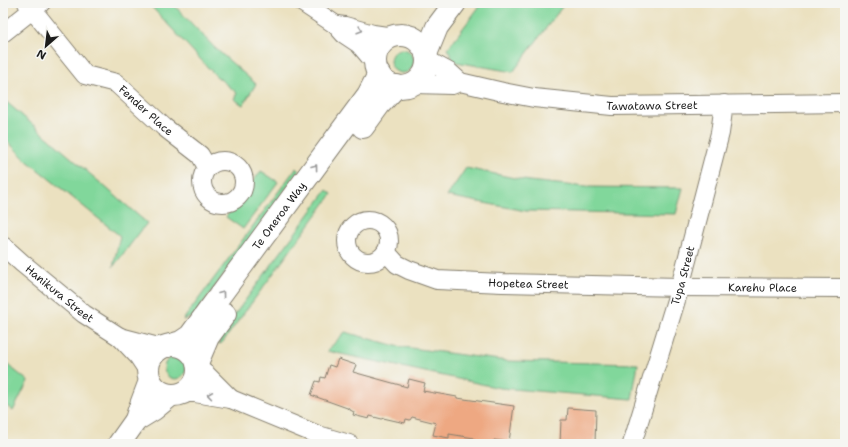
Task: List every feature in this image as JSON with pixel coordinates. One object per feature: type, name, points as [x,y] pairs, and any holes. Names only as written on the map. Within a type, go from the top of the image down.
[{"type":"street","points":[[303,3],[336,25],[344,34],[359,44],[383,80],[390,84],[405,85]]},
{"type":"street","name":"Te Oneroa Way","points":[[119,444],[136,420],[149,376],[148,364],[151,358],[156,352],[165,347],[181,342],[190,336],[368,95],[377,69],[376,57],[379,48],[384,42],[399,36],[423,21],[436,3]]},
{"type":"street","name":"Te Oneroa Way","points":[[136,420],[177,394],[189,390],[194,384],[197,378],[198,366],[208,337],[379,106],[405,85],[420,79],[427,66],[427,57],[437,27],[455,3]]},
{"type":"street","points":[[3,33],[33,5]]},
{"type":"street","name":"Fender Place","points":[[33,5],[85,75],[116,83],[164,127],[200,155],[207,167]]},
{"type":"street","points":[[336,25],[373,34],[412,38],[419,42],[423,47],[427,57]]},
{"type":"street","name":"Tawatawa Street","points":[[427,57],[449,72],[460,82],[534,98],[612,106],[845,103]]},
{"type":"street","name":"Tawatawa Street","points":[[405,85],[452,85],[460,82]]},
{"type":"street","name":"Tupa Street","points":[[632,444],[680,287],[720,133],[724,104]]},
{"type":"street","name":"Hanikura Street","points":[[3,246],[84,314],[120,337],[138,356],[149,376]]},
{"type":"street","name":"Hopetea Street","points":[[386,252],[397,264],[437,280],[502,284],[680,287]]},
{"type":"street","name":"Karehu Place","points":[[680,287],[845,288]]},
{"type":"street","name":"Hanikura Street","points":[[120,337],[165,347]]},
{"type":"street","points":[[165,347],[176,345],[189,351],[194,357],[198,366],[231,399]]},
{"type":"street","points":[[149,376],[156,388],[162,393],[195,393],[231,399],[318,435],[349,444]]},
{"type":"green space","points":[[148,3],[172,3],[215,48],[256,84],[243,105],[234,99],[237,93],[215,75]]},
{"type":"green space","points":[[482,3],[565,3],[513,72],[456,62],[451,57],[448,48]]},
{"type":"green space","points":[[402,49],[411,52],[414,61],[411,70],[402,73],[393,70],[390,61],[393,52]]},
{"type":"green space","points":[[3,99],[147,223],[113,267],[120,236],[26,160],[3,137]]},
{"type":"green space","points":[[296,168],[299,171],[193,317],[183,320]]},
{"type":"green space","points":[[466,168],[529,181],[586,187],[683,188],[676,214],[526,211],[447,196]]},
{"type":"green space","points":[[261,171],[278,182],[243,229],[226,217]]},
{"type":"green space","points":[[327,190],[332,194],[222,343],[219,344],[221,333]]},
{"type":"green space","points":[[345,332],[396,346],[507,361],[638,364],[632,399],[500,388],[327,351]]},
{"type":"green space","points":[[175,357],[183,360],[186,368],[183,376],[175,379],[167,376],[164,368],[167,360]]},
{"type":"green space","points":[[3,361],[28,381],[13,411],[3,403]]},
{"type":"building","points":[[338,359],[356,365],[353,372],[407,387],[409,379],[425,383],[423,391],[457,398],[514,406],[509,442],[494,440],[493,444],[491,444],[474,442],[474,438],[449,434],[449,438],[433,435],[436,423],[412,417],[410,420],[406,419],[405,423],[370,416],[369,419],[353,415],[354,412],[350,409],[311,395],[316,381],[320,382],[321,377],[325,378],[329,365],[335,367]]},
{"type":"building","points":[[568,408],[596,410],[595,444],[560,444],[561,420],[567,420]]}]
